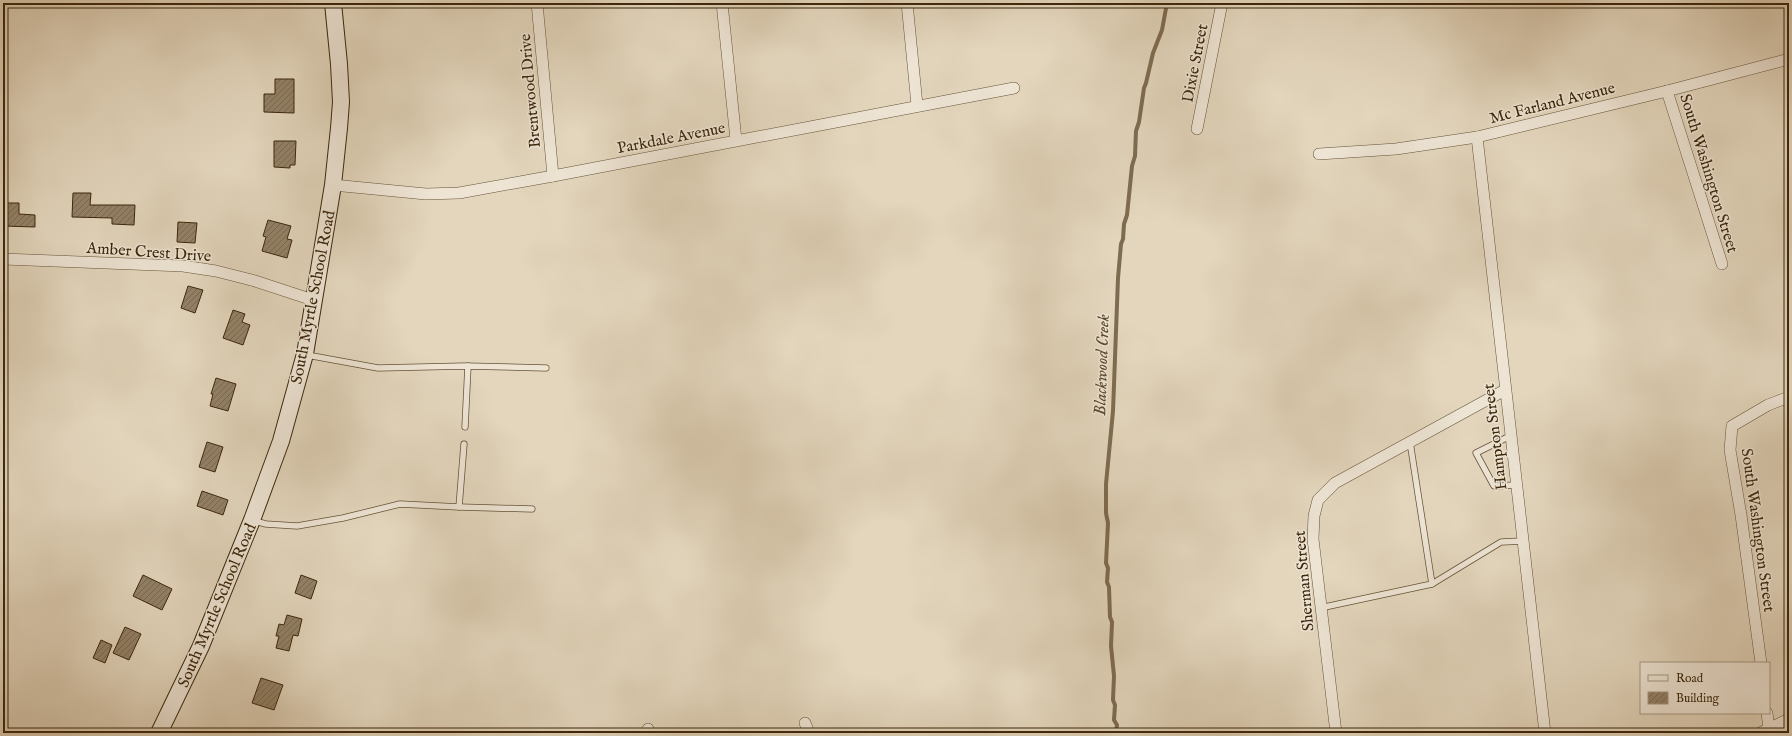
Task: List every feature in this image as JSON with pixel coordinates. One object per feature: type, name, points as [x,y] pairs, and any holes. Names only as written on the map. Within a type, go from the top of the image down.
[{"type":"main road","name":"South Myrtle School Road","points":[[159,733],[201,646],[252,520],[281,441],[305,354],[333,185],[341,102],[333,3]]},
{"type":"street","name":"Brentwood Drive","points":[[538,3],[553,176]]},
{"type":"street","points":[[722,3],[736,140]]},
{"type":"street","points":[[907,3],[917,105]]},
{"type":"street","name":"Dixie Street","points":[[1197,129],[1222,3]]},
{"type":"street","name":"Mc Farland Avenue","points":[[1319,154],[1396,149],[1477,137],[1667,91],[1789,59]]},
{"type":"street","name":"Parkdale Avenue","points":[[333,185],[426,194],[459,193],[917,105],[1014,88]]},
{"type":"street","name":"South Washington Street","points":[[1667,91],[1722,264]]},
{"type":"street","name":"Hampton Street","points":[[1477,137],[1545,733]]},
{"type":"street","name":"Amber Crest Drive","points":[[3,259],[183,266],[216,271],[249,279],[314,300]]},
{"type":"street","name":"Sherman Street","points":[[1336,733],[1313,539],[1314,516],[1318,500],[1336,483],[1505,390]]},
{"type":"street","name":"South Washington Street","points":[[1761,662],[1741,515],[1730,450],[1732,426],[1768,405],[1789,397]]},
{"type":"street","points":[[1765,731],[1767,714]]},
{"type":"street","points":[[1765,731],[1789,720]]},
{"type":"lane","points":[[305,354],[378,368],[468,366],[546,368]]},
{"type":"lane","points":[[465,427],[468,366]]},
{"type":"lane","points":[[1510,436],[1476,453],[1494,486],[1516,485]]},
{"type":"lane","points":[[1410,441],[1432,584]]},
{"type":"lane","points":[[459,507],[464,444]]},
{"type":"lane","points":[[252,520],[266,524],[297,526],[343,518],[400,504],[532,509]]},
{"type":"lane","points":[[1320,608],[1432,584],[1501,542],[1523,541]]},
{"type":"building","points":[[275,79],[294,79],[294,113],[264,112],[264,94],[275,94]]},
{"type":"building","points":[[274,141],[296,141],[295,165],[290,165],[290,168],[274,167]]},
{"type":"building","points":[[73,193],[91,193],[90,205],[135,205],[134,225],[112,224],[112,218],[72,217]]},
{"type":"building","points":[[4,203],[19,203],[19,214],[35,215],[35,227],[3,226]]},
{"type":"building","points":[[268,220],[291,226],[287,239],[292,240],[287,258],[262,251],[266,237],[263,236]]},
{"type":"building","points":[[178,222],[197,223],[195,243],[177,242]]},
{"type":"building","points":[[188,286],[203,290],[195,313],[181,308]]},
{"type":"building","points":[[233,310],[245,314],[242,322],[250,325],[243,345],[223,338]]},
{"type":"building","points":[[216,378],[236,384],[228,411],[210,406],[213,394],[211,394]]},
{"type":"building","points":[[207,442],[223,447],[215,472],[199,467]]},
{"type":"building","points":[[202,491],[228,500],[223,515],[197,506]]},
{"type":"building","points":[[143,575],[172,589],[162,610],[133,596]]},
{"type":"building","points":[[301,575],[317,581],[311,599],[295,593]]},
{"type":"building","points":[[287,615],[302,619],[298,636],[293,635],[289,651],[276,648],[279,636],[276,636],[279,624],[284,625]]},
{"type":"building","points":[[125,627],[141,634],[129,660],[113,653]]},
{"type":"building","points":[[101,640],[112,645],[105,663],[93,658]]},
{"type":"building","points":[[261,678],[283,685],[274,710],[252,703]]},
{"type":"waterway","name":"Blackwood Creek","points":[[1116,733],[1117,725],[1114,720],[1114,676],[1111,646],[1112,622],[1110,617],[1109,587],[1107,582],[1108,568],[1106,563],[1108,523],[1106,513],[1106,484],[1113,411],[1118,278],[1121,244],[1127,215],[1132,166],[1135,156],[1136,131],[1139,122],[1144,88],[1153,53],[1162,30],[1167,3]]}]
